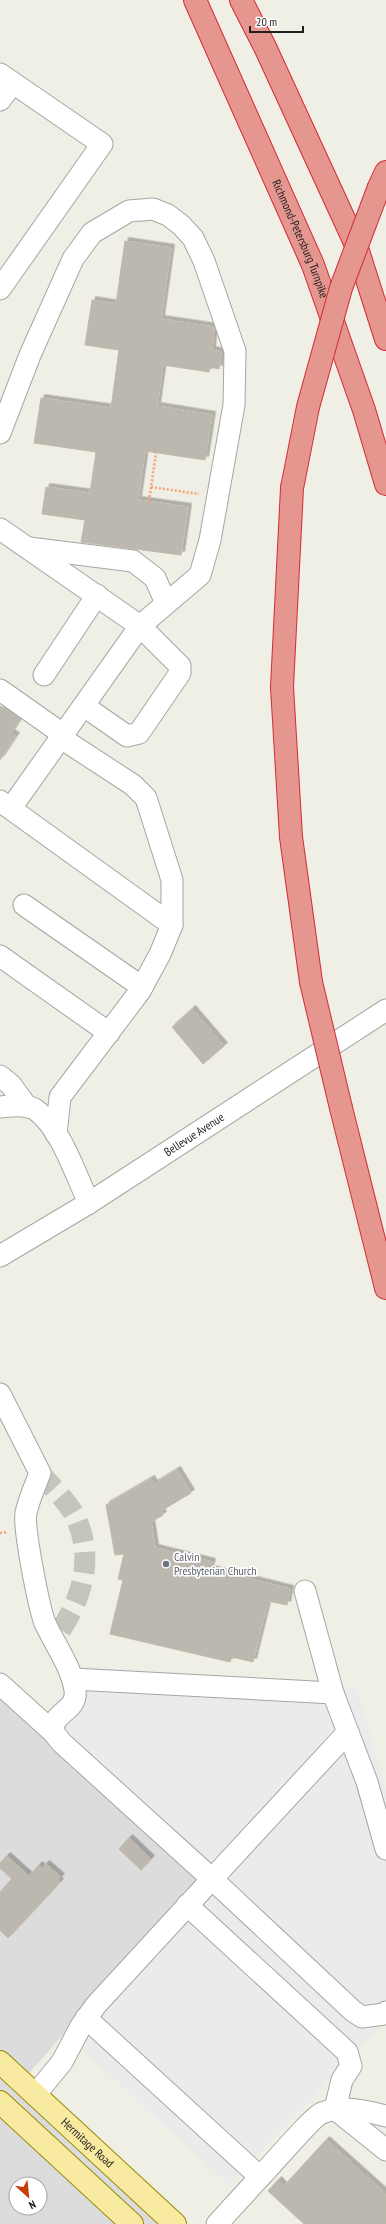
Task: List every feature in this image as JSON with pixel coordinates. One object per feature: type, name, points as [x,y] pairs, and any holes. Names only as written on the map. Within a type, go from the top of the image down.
[{"type":"highway","name":"Richmond-Petersburg Turnpike","points":[[195,0],[313,265],[364,410],[386,484]]},
{"type":"highway","points":[[241,0],[265,47],[356,245],[386,339]]},
{"type":"highway","points":[[382,180],[341,288],[308,407],[292,488],[282,687],[291,837],[311,982],[386,1288]]},
{"type":"main road","name":"Hermitage Road","points":[[0,2062],[175,2224]]},
{"type":"main road","points":[[0,2102],[132,2224]]},
{"type":"street","points":[[0,100],[6,78],[102,144],[0,289]]},
{"type":"street","points":[[0,433],[30,356],[73,259],[92,233],[110,220],[129,211],[153,209],[168,215],[181,225],[193,238],[204,261],[235,351],[234,405],[210,540],[200,575],[140,626],[63,736],[6,804],[172,925]]},
{"type":"street","points":[[0,529],[140,626],[176,660],[180,666],[180,673],[139,733],[127,736],[84,706]]},
{"type":"street","points":[[26,548],[133,561],[155,578],[166,603]]},
{"type":"street","points":[[44,675],[97,596]]},
{"type":"street","points":[[0,690],[132,785],[146,798],[172,880],[172,925],[160,954],[142,987],[60,1097],[56,1134]]},
{"type":"street","points":[[24,905],[142,987]]},
{"type":"street","points":[[0,956],[109,1033]]},
{"type":"street","name":"Bellevue Avenue","points":[[0,1256],[89,1203],[386,1010]]},
{"type":"street","points":[[0,1076],[11,1085],[27,1107]]},
{"type":"street","points":[[0,1107],[21,1105],[35,1109],[56,1134],[89,1203]]},
{"type":"street","points":[[0,1394],[40,1473],[26,1514],[34,1582],[45,1622],[73,1679],[75,1692],[71,1706],[56,1718],[53,1726],[53,1732]]},
{"type":"street","points":[[305,1592],[333,1693],[367,1782],[386,1849]]},
{"type":"street","points":[[73,1679],[333,1693]]},
{"type":"street","points":[[0,1684],[353,2011],[362,2017],[384,2014],[386,2012]]},
{"type":"street","points":[[35,2094],[62,2062],[86,2018],[96,2004],[348,1732]]},
{"type":"street","points":[[187,1905],[347,2052],[351,2066],[342,2080],[335,2109]]},
{"type":"street","points":[[86,2018],[260,2177]]},
{"type":"street","points":[[335,2109],[386,2150]]},
{"type":"street","points":[[217,2224],[321,2113],[335,2109],[364,2110],[386,2116]]},
{"type":"path","points":[[149,501],[156,453]]},
{"type":"path","points":[[151,487],[218,496]]},
{"type":"shaded area","points":[[85,1666],[357,1689],[386,1790],[386,2021],[229,2185],[65,2034],[214,1864],[46,1715]]},
{"type":"shaded area","points":[[0,1674],[214,1864],[21,2082],[175,2224],[0,2224]]},
{"type":"building","points":[[125,241],[171,248],[161,319],[214,327],[212,350],[221,352],[219,369],[210,367],[209,372],[163,365],[157,406],[212,415],[205,460],[145,451],[138,500],[188,507],[181,555],[81,542],[85,520],[42,514],[46,487],[90,493],[96,452],[34,443],[41,398],[111,408],[119,350],[85,345],[92,300],[116,304]]},
{"type":"building","points":[[0,706],[20,719],[11,733],[16,736],[0,760]]},
{"type":"building","points":[[192,1009],[224,1046],[203,1064],[172,1027]]},
{"type":"building","name":"Calvin Presbyterian Church","points":[[177,1470],[191,1493],[161,1511],[163,1515],[151,1522],[155,1548],[212,1562],[210,1569],[290,1589],[287,1605],[268,1601],[253,1662],[232,1657],[230,1662],[110,1634],[123,1580],[118,1579],[124,1554],[115,1555],[106,1505],[151,1479],[154,1484]]},
{"type":"building","points":[[129,1838],[151,1859],[141,1870],[119,1849]]},
{"type":"building","points":[[7,1856],[29,1876],[39,1865],[42,1868],[46,1864],[61,1877],[58,1880],[60,1882],[8,1938],[0,1930],[0,1892],[12,1879],[0,1868],[0,1863]]},
{"type":"building","points":[[326,2140],[386,2194],[386,2224],[304,2224],[268,2191],[278,2180],[284,2186]]},
{"type":"tunnel","points":[[40,1473],[63,1499],[75,1516],[81,1532],[84,1549],[85,1565],[78,1596],[64,1626],[54,1640]]},
{"type":"place","name":"Calvin Presbyterian Church","points":[[166,1564]]}]
